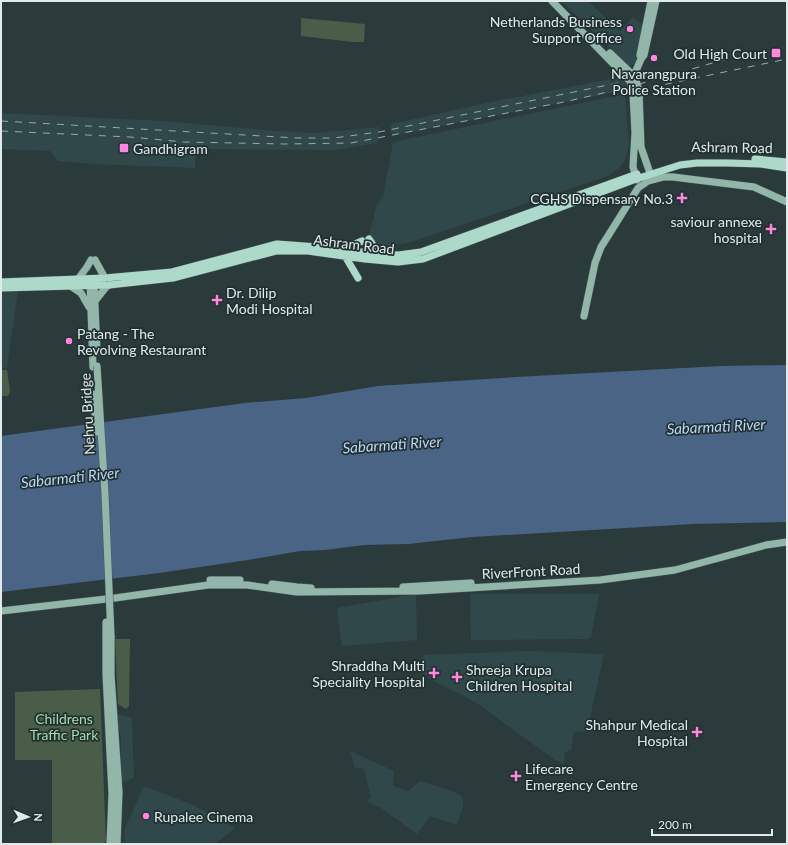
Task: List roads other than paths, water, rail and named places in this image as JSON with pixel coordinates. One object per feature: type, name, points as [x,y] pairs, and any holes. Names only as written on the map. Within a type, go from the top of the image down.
[{"type":"main road","points":[[552,1],[636,80],[639,91],[641,147],[650,174],[648,181],[638,188],[601,247],[595,263],[584,316]]},
{"type":"main road","points":[[558,1],[623,66],[629,75],[633,93],[635,133],[633,167],[638,188]]},
{"type":"main road","points":[[641,59],[640,54],[651,1]]},
{"type":"main road","points":[[629,75],[635,73],[644,55],[656,1]]},
{"type":"main road","name":"Ashram Road","points":[[650,174],[679,161],[696,158],[761,159],[787,162]]},
{"type":"main road","name":"Ashram Road","points":[[1,282],[78,278],[109,285],[173,278],[276,251],[399,255],[421,252],[636,177],[680,165],[697,163],[761,164],[787,168]]},
{"type":"main road","points":[[650,174],[663,177],[748,186],[769,193],[787,202]]},
{"type":"main road","name":"Ashram Road","points":[[1,288],[72,287],[105,278],[172,272],[277,244],[398,262],[423,259],[636,177]]},
{"type":"main road","points":[[358,278],[344,253],[366,240],[378,254]]},
{"type":"main road","points":[[78,278],[93,260],[105,278]]},
{"type":"main road","name":"Nehru Bridge","points":[[92,282],[95,301],[95,367]]},
{"type":"main road","name":"Nehru Bridge","points":[[92,282],[90,309],[95,367],[108,636]]},
{"type":"main road","points":[[95,301],[109,285]]},
{"type":"main road","points":[[72,287],[81,293],[90,309]]},
{"type":"main road","name":"RiverFront Road","points":[[1,607],[114,594],[208,580],[248,580],[297,587],[419,586],[600,576],[674,567],[765,543],[787,541]]},
{"type":"main road","name":"RiverFront Road","points":[[1,611],[115,598],[208,585],[247,585],[297,592],[419,591],[600,580],[675,570],[766,545],[787,541]]},
{"type":"main road","points":[[108,636],[106,674],[112,792],[110,844]]},
{"type":"main road","points":[[108,636],[119,792],[117,844]]},
{"type":"water","name":"Sabarmati River","points":[[787,365],[787,522],[693,524],[472,537],[408,544],[364,545],[325,550],[300,551],[159,573],[1,592],[1,436],[245,403],[306,398],[378,386],[721,366]]},
{"type":"railway","points":[[1,131],[130,137],[184,142],[285,144],[351,143],[564,102],[629,87],[723,60],[787,47]]},
{"type":"railway","points":[[638,90],[787,59]]},
{"type":"railway","points":[[1,121],[297,138],[334,138],[379,132],[642,78]]},
{"type":"place","name":"Netherlands Business Support Office","points":[[630,29]]},
{"type":"place","name":"Old High Court","points":[[776,53]]},
{"type":"place","name":"Navarangpura Police Station","points":[[654,58]]},
{"type":"place","name":"Gandhigram","points":[[124,148]]},
{"type":"place","name":"CGHS Dispensary No.3","points":[[682,198]]},
{"type":"place","name":"saviour annexe hospital","points":[[771,229]]},
{"type":"place","name":"Dr. Dilip Modi Hospital","points":[[217,300]]},
{"type":"place","name":"Patang - The Revolving Restaurant","points":[[69,341]]},
{"type":"place","name":"Shraddha Multi Speciality Hospital","points":[[434,673]]},
{"type":"place","name":"Shreeja Krupa Children Hospital","points":[[457,677]]},
{"type":"place","name":"Shahpur Medical Hospital","points":[[697,732]]},
{"type":"place","name":"Lifecare Emergency Centre","points":[[516,776]]},
{"type":"place","name":"Rupalee Cinema","points":[[146,816]]},
{"type":"park label","name":"Childrens Traffic Park","points":[[64,726]]}]
